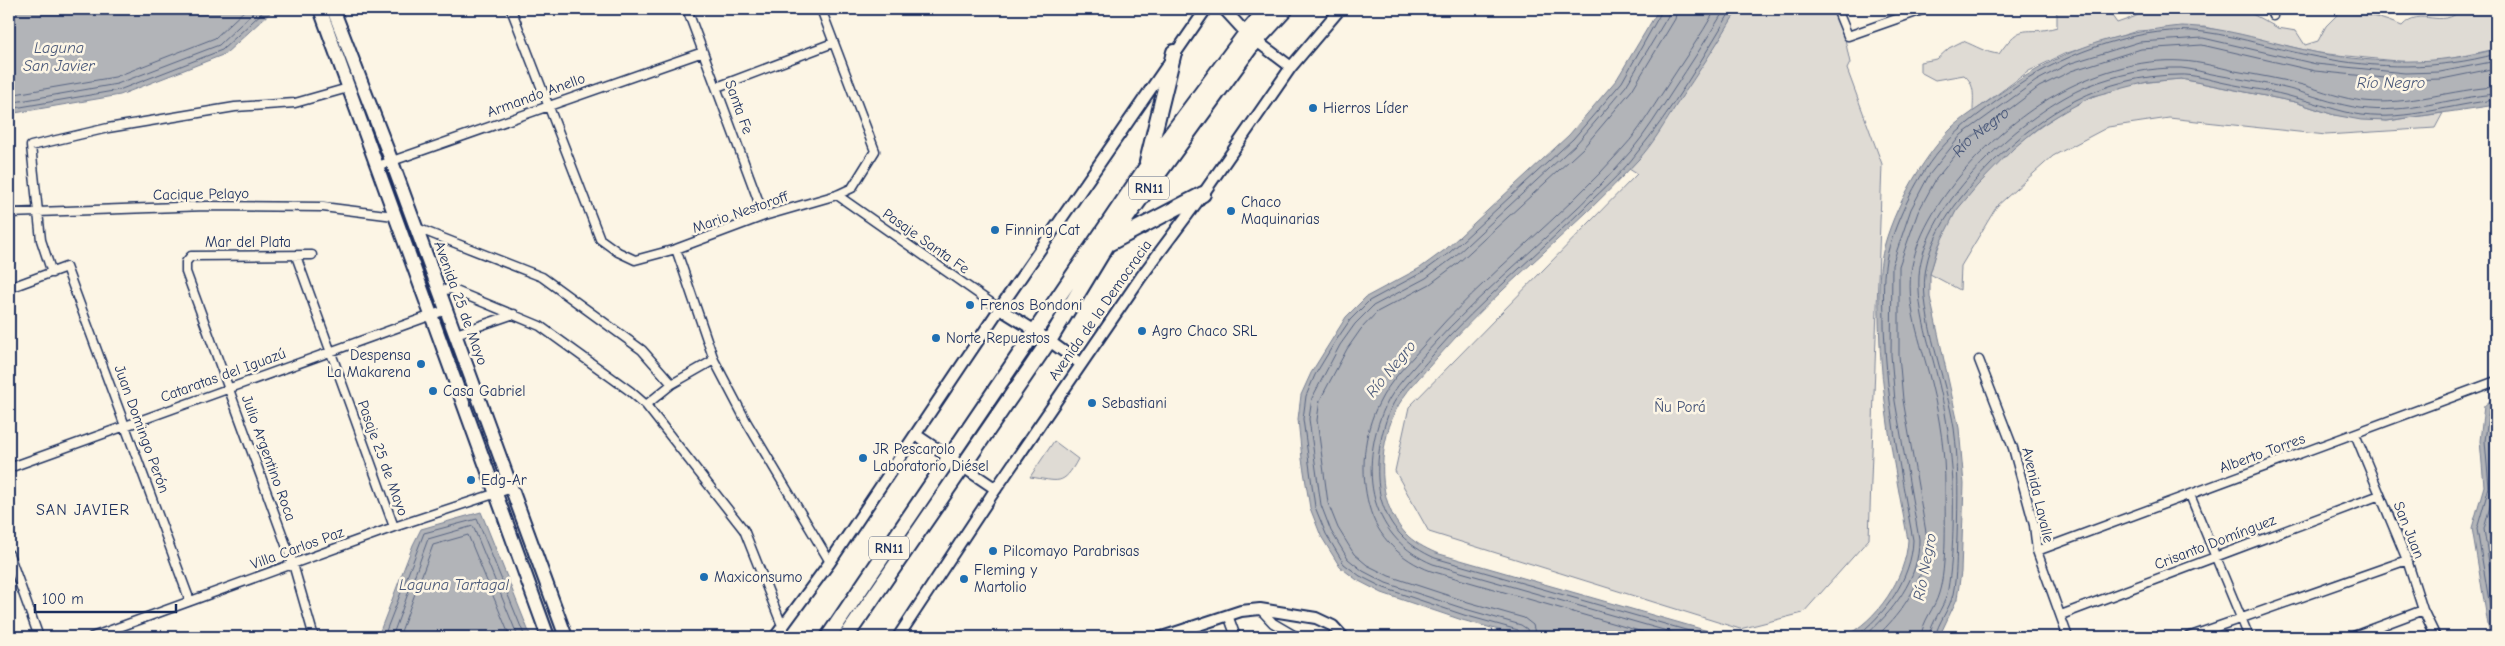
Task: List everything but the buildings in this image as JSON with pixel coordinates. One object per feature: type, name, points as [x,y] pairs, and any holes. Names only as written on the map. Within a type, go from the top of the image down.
[{"type":"highway","name":"RN11","points":[[828,637],[1037,332],[1145,170],[1246,33],[1267,9]]},
{"type":"highway","name":"Avenida de la Democracia","points":[[846,637],[1049,341],[1108,244],[1257,41],[1286,9]]},
{"type":"highway","points":[[1145,170],[1174,52]]},
{"type":"highway","points":[[1108,244],[1203,194]]},
{"type":"highway","name":"RN11","points":[[858,637],[874,595]]},
{"type":"main road","points":[[320,9],[548,637]]},
{"type":"main road","name":"Avenida 25 de Mayo","points":[[333,9],[417,228],[566,637]]},
{"type":"street","points":[[511,9],[548,105]]},
{"type":"street","name":"Santa Fe","points":[[687,9],[764,216]]},
{"type":"street","points":[[717,87],[833,43],[821,9]]},
{"type":"street","points":[[775,637],[830,562],[1174,52],[1206,9]]},
{"type":"street","points":[[1224,9],[1246,33],[1291,67]]},
{"type":"street","name":"Avenida de la Democracia","points":[[898,637],[996,489],[1141,277],[1203,194],[1291,67],[1340,9]]},
{"type":"street","points":[[1837,9],[1848,36],[1925,9]]},
{"type":"street","name":"Mario Nestoroff","points":[[548,105],[600,239],[618,252],[635,260],[676,249],[764,216],[837,195],[852,188],[875,151],[833,43]]},
{"type":"street","name":"Armando Anello","points":[[378,166],[702,52]]},
{"type":"street","points":[[9,288],[52,273],[41,240],[32,146],[108,128],[235,107],[295,102],[348,88]]},
{"type":"street","name":"Pasaje Santa Fe","points":[[837,195],[1000,309]]},
{"type":"street","name":"Cacique Pelayo","points":[[9,213],[206,206],[323,207],[394,216]]},
{"type":"street","points":[[417,228],[542,277],[642,350],[672,384]]},
{"type":"street","points":[[676,249],[714,360],[746,421],[830,562]]},
{"type":"street","name":"Mar del Plata","points":[[186,262],[191,256],[312,255]]},
{"type":"street","name":"Pasaje 25 de Mayo","points":[[296,256],[394,527]]},
{"type":"street","name":"Julio Argentino Roca","points":[[186,262],[186,272],[293,564],[314,637]]},
{"type":"street","name":"Juan Domingo Perón","points":[[52,273],[66,267],[190,601]]},
{"type":"street","points":[[439,292],[451,289],[540,326],[630,391],[646,406],[744,530],[783,628]]},
{"type":"street","points":[[1000,309],[1037,332],[1081,364]]},
{"type":"street","name":"Cataratas del Iguazú","points":[[9,468],[446,310]]},
{"type":"street","points":[[456,334],[514,314]]},
{"type":"street","points":[[646,406],[672,384],[714,360]]},
{"type":"street","name":"Avenida Lavalle","points":[[1979,360],[2013,448],[2034,524],[2037,551],[2068,637]]},
{"type":"street","name":"Alberto Torres","points":[[2037,551],[2496,381]]},
{"type":"street","name":"San Juan","points":[[2355,434],[2407,560],[2424,610],[2436,637]]},
{"type":"street","points":[[916,435],[996,489]]},
{"type":"street","name":"Villa Carlos Paz","points":[[92,637],[394,527],[512,488]]},
{"type":"street","points":[[2190,495],[2249,637]]},
{"type":"street","name":"Crisanto Domínguez","points":[[2061,615],[2380,495]]},
{"type":"street","points":[[9,554],[39,637]]},
{"type":"street","points":[[2188,637],[2407,560]]},
{"type":"street","points":[[1260,609],[1273,623],[1297,637]]},
{"type":"street","points":[[1162,637],[1241,611],[1260,609],[1316,618],[1333,626],[1343,637]]},
{"type":"street","points":[[2351,637],[2424,610]]},
{"type":"street","points":[[1228,615],[1236,637]]},
{"type":"green space","points":[[324,9],[330,9],[382,152],[376,154]]},
{"type":"green space","name":"Ñu Porá","points":[[1738,9],[1844,9],[1833,12],[1844,34],[1850,63],[1847,69],[1882,164],[1869,539],[1803,613],[1740,629],[1429,532],[1395,471],[1409,407],[1637,174],[1629,169],[1640,158]]},
{"type":"green space","points":[[2054,9],[2107,9],[2117,23],[2149,9],[2167,13],[2177,9],[2243,9],[2278,28],[2296,31],[2305,45],[2318,41],[2326,26],[2340,12],[2372,16],[2402,26],[2409,20],[2416,18],[2446,18],[2462,9],[2496,9],[2496,49],[2439,61],[2406,62],[2318,53],[2204,27],[2137,31],[2064,54],[2029,71],[1973,112],[1972,87],[1964,75],[1935,80],[1920,72],[1920,62],[1937,59],[1949,48],[1963,41],[1985,51],[1999,54],[2007,43],[2019,33],[2057,27],[2057,14]]},
{"type":"green space","points":[[2181,79],[2295,102],[2334,115],[2387,121],[2443,113],[2435,128],[2326,135],[2169,118],[2108,127],[2053,156],[1997,206],[1961,266],[1960,290],[1930,274],[1938,249],[1956,211],[1968,194],[2016,145],[2054,117],[2092,97],[2136,84]]},
{"type":"green space","points":[[391,174],[434,293],[428,295],[386,175]]},
{"type":"green space","points":[[449,331],[500,474],[494,476],[443,333]]},
{"type":"green space","points":[[1054,441],[1078,459],[1073,468],[1064,478],[1059,480],[1030,477]]},
{"type":"green space","points":[[512,505],[561,637],[556,637],[508,508]]},
{"type":"water","name":"Laguna San Javier","points":[[9,9],[274,9],[225,54],[120,95],[9,114]]},
{"type":"water","name":"Río Negro","points":[[1659,9],[1738,9],[1659,133],[1643,154],[1614,186],[1485,307],[1408,391],[1395,412],[1389,427],[1383,458],[1383,475],[1389,506],[1396,520],[1412,539],[1436,553],[1729,637],[1525,637],[1462,620],[1382,593],[1357,580],[1340,567],[1321,536],[1310,508],[1298,419],[1301,395],[1311,373],[1346,317],[1366,297],[1420,268],[1446,249],[1569,135],[1617,79]]},
{"type":"water","name":"Río Negro","points":[[2181,26],[2216,29],[2341,57],[2386,61],[2452,58],[2496,49],[2496,105],[2387,121],[2361,120],[2334,115],[2295,102],[2181,79],[2147,82],[2093,96],[2039,127],[2014,148],[1956,211],[1938,247],[1930,274],[1930,297],[1959,428],[1964,484],[1961,572],[1957,599],[1939,637],[1843,637],[1867,620],[1887,597],[1902,569],[1908,540],[1885,405],[1879,323],[1881,262],[1890,227],[1898,208],[1918,172],[1953,127],[1963,118],[2018,81],[2062,57],[2106,40],[2129,34]]},
{"type":"water","points":[[2496,396],[2496,637],[2490,637],[2472,528],[2484,486],[2480,441],[2484,406]]},
{"type":"water","name":"Laguna Tartagal","points":[[481,512],[531,637],[381,637],[380,631],[421,529]]},
{"type":"place","name":"Hierros Líder","points":[[1313,108]]},
{"type":"place","name":"Chaco Maquinarias","points":[[1231,211]]},
{"type":"place","name":"Finning Cat","points":[[995,230]]},
{"type":"place","name":"Frenos Bondoni","points":[[970,305]]},
{"type":"place","name":"Agro Chaco SRL","points":[[1142,331]]},
{"type":"place","name":"Norte Repuestos","points":[[936,338]]},
{"type":"place","name":"Despensa La Makarena","points":[[421,364]]},
{"type":"place","name":"Casa Gabriel","points":[[433,391]]},
{"type":"place","name":"Sebastiani","points":[[1092,403]]},
{"type":"place","name":"JR Pescarolo Laboratorio Diésel","points":[[863,458]]},
{"type":"place","name":"Edg-Ar","points":[[471,480]]},
{"type":"place","name":"Pilcomayo Parabrisas","points":[[993,551]]},
{"type":"place","name":"Maxiconsumo","points":[[704,577]]},
{"type":"place","name":"Fleming y Martolio","points":[[964,579]]},
{"type":"district","name":"SAN JAVIER","points":[[83,510]]}]
